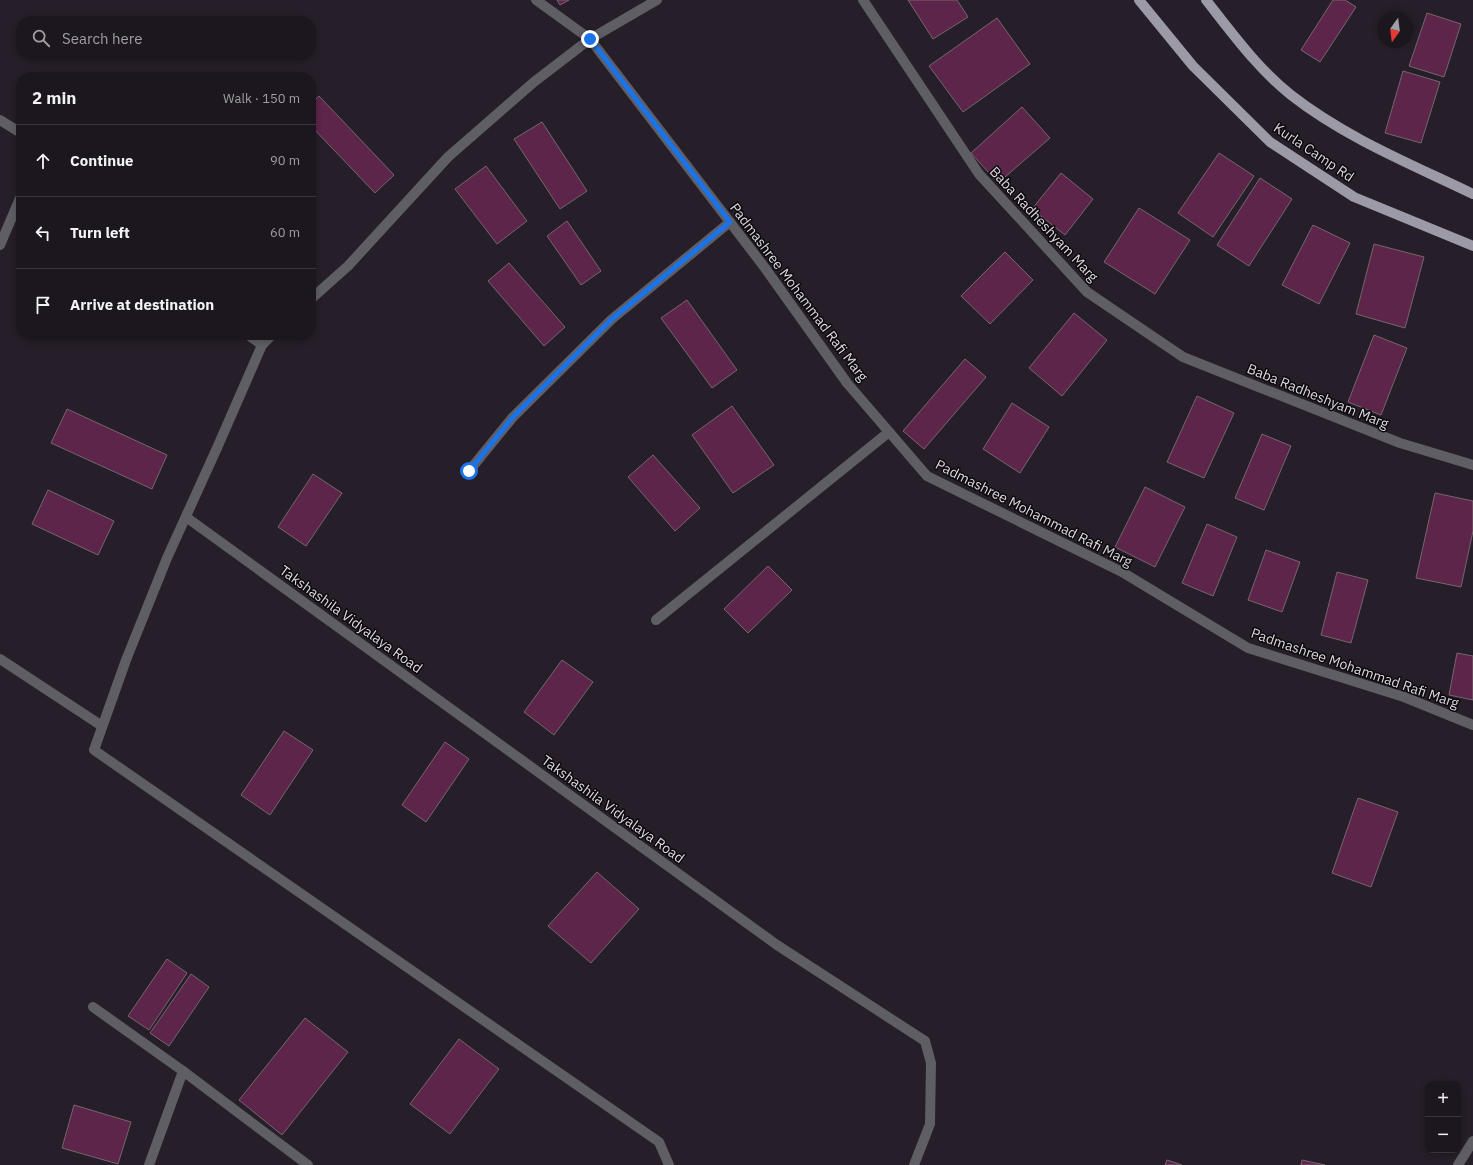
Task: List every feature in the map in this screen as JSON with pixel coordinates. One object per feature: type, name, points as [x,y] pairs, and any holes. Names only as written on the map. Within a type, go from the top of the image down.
[{"type":"main road","name":"Kurla Camp Rd","points":[[1139,0],[1193,66],[1270,142],[1354,197],[1473,246]]},
{"type":"main road","points":[[1206,0],[1263,69],[1291,95],[1353,137],[1473,194]]},
{"type":"street","name":"Padmashree Mohammad Rafi Marg","points":[[536,0],[590,39],[765,268],[847,383],[927,476],[1122,572],[1248,648],[1404,697],[1473,725]]},
{"type":"street","points":[[316,295],[348,266],[448,157],[534,82],[590,39],[657,0]]},
{"type":"street","name":"Baba Radheshyam Marg","points":[[863,0],[979,174],[1087,292],[1183,357],[1400,444],[1473,465]]},
{"type":"street","points":[[0,120],[16,130]]},
{"type":"street","points":[[0,245],[16,208]]},
{"type":"street","points":[[469,471],[513,417],[612,319],[730,222]]},
{"type":"street","points":[[255,340],[262,345]]},
{"type":"street","points":[[267,340],[262,345],[167,558],[129,652],[94,750],[659,1142],[669,1165]]},
{"type":"street","points":[[656,620],[889,432]]},
{"type":"street","name":"Takshashila Vidyalaya Road","points":[[186,517],[777,945],[925,1041],[931,1063],[930,1124],[914,1165]]},
{"type":"street","points":[[0,659],[102,726]]},
{"type":"street","points":[[93,1007],[184,1071],[308,1165]]},
{"type":"street","points":[[149,1165],[184,1071]]},
{"type":"street","points":[[1458,1165],[1473,1141]]},
{"type":"building","points":[[557,0],[569,0],[560,5]]},
{"type":"building","points":[[908,0],[957,0],[968,17],[933,39]]},
{"type":"building","points":[[1333,0],[1345,0],[1356,7],[1320,62],[1301,50]]},
{"type":"building","points":[[1427,13],[1461,24],[1444,77],[1409,66]]},
{"type":"building","points":[[997,18],[1030,64],[963,112],[929,66]]},
{"type":"building","points":[[1403,71],[1440,82],[1421,143],[1385,133]]},
{"type":"building","points":[[319,96],[394,175],[375,193],[316,131],[316,99]]},
{"type":"building","points":[[1022,107],[1050,138],[998,183],[971,153]]},
{"type":"building","points":[[542,122],[587,191],[560,209],[514,139]]},
{"type":"building","points":[[1219,153],[1254,176],[1213,237],[1178,213]]},
{"type":"building","points":[[486,166],[527,221],[497,244],[455,189]]},
{"type":"building","points":[[1061,173],[1093,199],[1065,235],[1032,209]]},
{"type":"building","points":[[1260,178],[1292,199],[1249,266],[1217,245]]},
{"type":"building","points":[[1139,208],[1190,240],[1155,294],[1104,262]]},
{"type":"building","points":[[567,221],[601,271],[581,285],[547,236]]},
{"type":"building","points":[[1313,225],[1350,243],[1319,304],[1282,285]]},
{"type":"building","points":[[1374,244],[1424,257],[1405,328],[1356,314]]},
{"type":"building","points":[[1005,252],[1033,280],[990,324],[961,296]]},
{"type":"building","points":[[509,263],[565,327],[544,346],[488,281]]},
{"type":"building","points":[[687,300],[737,370],[712,388],[661,318]]},
{"type":"building","points":[[1074,313],[1107,340],[1062,396],[1029,368]]},
{"type":"building","points":[[1374,335],[1407,348],[1381,415],[1348,402]]},
{"type":"building","points":[[965,359],[986,377],[924,449],[903,431]]},
{"type":"building","points":[[1197,396],[1234,413],[1204,478],[1167,462]]},
{"type":"building","points":[[1012,403],[1049,427],[1020,473],[983,449]]},
{"type":"building","points":[[732,406],[774,465],[733,493],[692,435]]},
{"type":"building","points":[[67,409],[167,455],[152,489],[51,443]]},
{"type":"building","points":[[1262,434],[1291,446],[1264,510],[1235,498]]},
{"type":"building","points":[[653,455],[700,508],[675,531],[628,477]]},
{"type":"building","points":[[313,474],[342,493],[306,546],[278,527]]},
{"type":"building","points":[[1145,487],[1185,507],[1155,567],[1115,547]]},
{"type":"building","points":[[48,490],[114,521],[98,555],[32,524]]},
{"type":"building","points":[[1435,493],[1473,501],[1473,531],[1461,587],[1416,578]]},
{"type":"building","points":[[1207,524],[1237,537],[1213,596],[1182,583]]},
{"type":"building","points":[[1266,550],[1300,562],[1282,612],[1248,600]]},
{"type":"building","points":[[768,566],[792,590],[748,633],[724,609]]},
{"type":"building","points":[[1337,572],[1368,580],[1351,643],[1321,635]]},
{"type":"building","points":[[1457,653],[1473,656],[1473,700],[1449,695]]},
{"type":"building","points":[[562,660],[593,682],[554,735],[524,712]]},
{"type":"building","points":[[284,731],[313,750],[270,815],[241,795]]},
{"type":"building","points":[[445,742],[469,759],[426,822],[402,805]]},
{"type":"building","points":[[1358,798],[1398,812],[1371,887],[1332,873]]},
{"type":"building","points":[[597,872],[639,909],[591,963],[548,926]]},
{"type":"building","points":[[167,959],[187,973],[149,1030],[128,1016]]},
{"type":"building","points":[[191,974],[209,987],[169,1046],[150,1033]]},
{"type":"building","points":[[305,1018],[348,1052],[282,1135],[239,1100]]},
{"type":"building","points":[[459,1039],[499,1069],[450,1134],[410,1104]]},
{"type":"building","points":[[74,1105],[131,1122],[118,1164],[62,1148]]},
{"type":"building","points":[[1167,1160],[1182,1165],[1165,1165]]},
{"type":"building","points":[[1302,1160],[1325,1165],[1301,1165]]},
{"type":"route","points":[[469,471],[513,417],[612,319],[730,222],[590,39]]}]
